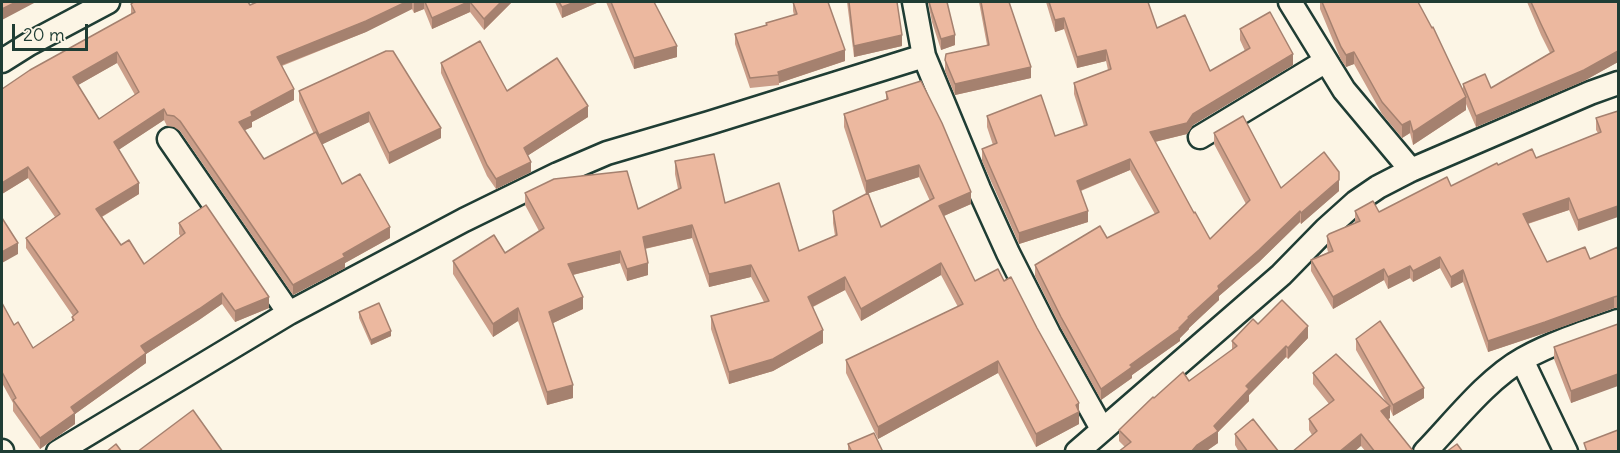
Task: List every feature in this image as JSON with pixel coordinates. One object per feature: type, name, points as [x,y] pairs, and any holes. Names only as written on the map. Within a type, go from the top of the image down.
[{"type":"street","points":[[2,61],[108,2]]},
{"type":"street","points":[[914,2],[924,56],[1008,253],[1049,334],[1102,429]]},
{"type":"street","points":[[1290,2],[1344,90],[1411,170]]},
{"type":"street","points":[[58,452],[289,313],[464,220],[558,174],[608,153],[924,56]]},
{"type":"street","points":[[1200,137],[1326,61]]},
{"type":"street","points":[[1077,452],[1281,275],[1356,202],[1378,187],[1411,170],[1618,83]]},
{"type":"street","points":[[169,139],[289,313]]},
{"type":"street","points":[[1425,452],[1496,379],[1522,360],[1571,336],[1618,321]]},
{"type":"street","points":[[1522,360],[1566,452]]},
{"type":"building","points":[[2,2],[16,2],[2,9]]},
{"type":"building","points":[[134,2],[248,2],[250,5],[257,2],[406,2],[277,57],[294,89],[251,112],[252,116],[239,122],[264,159],[316,132],[342,184],[360,174],[390,227],[343,254],[345,257],[293,285],[180,121],[174,116],[167,115],[164,109],[114,142],[139,183],[96,209],[121,245],[129,240],[144,264],[185,233],[179,223],[206,205],[269,297],[235,311],[222,293],[141,346],[146,353],[71,407],[75,413],[40,438],[13,400],[16,398],[2,372],[2,303],[14,325],[18,322],[33,348],[74,320],[72,317],[78,312],[26,238],[60,214],[28,167],[2,183],[2,89],[30,70],[135,12],[131,4]],"holes":[[[117,52],[139,92],[99,119],[73,77]]]},
{"type":"building","points":[[425,2],[468,2],[432,18]]},
{"type":"building","points":[[470,2],[501,2],[484,19]]},
{"type":"building","points":[[559,2],[575,2],[562,7]]},
{"type":"building","points":[[611,2],[654,2],[677,46],[634,58]]},
{"type":"building","points":[[793,2],[828,2],[845,50],[778,72],[779,75],[750,78],[735,34],[797,14]]},
{"type":"building","points":[[849,2],[897,2],[902,35],[854,46]]},
{"type":"building","points":[[929,2],[947,2],[955,35],[941,39]]},
{"type":"building","points":[[981,2],[1009,2],[1031,67],[955,84],[945,60],[946,54],[989,45]]},
{"type":"building","points":[[1049,2],[1148,2],[1157,28],[1185,15],[1210,71],[1250,48],[1240,29],[1270,12],[1293,54],[1193,114],[1187,123],[1150,132],[1210,239],[1250,200],[1214,133],[1243,116],[1281,188],[1324,152],[1339,172],[1339,180],[1301,213],[1300,211],[1218,286],[1219,289],[1188,317],[1180,329],[1101,389],[1035,265],[1100,226],[1107,238],[1159,212],[1130,159],[1077,181],[1088,211],[1019,233],[982,149],[997,143],[987,116],[1041,95],[1055,136],[1087,125],[1074,83],[1111,69],[1106,50],[1077,57],[1064,18],[1055,20]]},
{"type":"building","points":[[1322,2],[1418,2],[1433,27],[1466,97],[1413,132],[1410,121],[1402,125],[1382,102],[1354,52],[1346,55]]},
{"type":"building","points":[[1531,2],[1618,2],[1618,51],[1584,70],[1476,116],[1463,84],[1485,74],[1491,88],[1554,51]]},
{"type":"building","points":[[480,41],[507,91],[557,58],[588,106],[524,148],[531,162],[496,179],[487,165],[441,63]]},
{"type":"building","points":[[386,51],[393,51],[441,128],[389,153],[369,112],[319,135],[299,91]]},
{"type":"building","points":[[921,81],[942,123],[971,192],[939,206],[975,281],[998,269],[1004,281],[1011,277],[1079,403],[1076,405],[1079,412],[1036,434],[998,361],[878,427],[846,360],[963,304],[941,263],[861,309],[845,277],[808,297],[823,330],[773,359],[729,372],[711,316],[769,301],[751,265],[709,274],[692,225],[643,237],[648,263],[627,269],[620,251],[568,264],[583,297],[549,312],[573,385],[547,392],[518,308],[493,324],[453,261],[494,235],[505,253],[544,228],[525,193],[554,179],[627,171],[638,209],[681,188],[675,161],[714,154],[725,203],[779,183],[799,251],[837,235],[833,211],[868,193],[881,227],[934,198],[919,165],[866,181],[844,114],[888,99],[886,92]]},
{"type":"building","points":[[1618,111],[1618,206],[1578,220],[1569,198],[1523,214],[1547,262],[1585,247],[1590,259],[1618,247],[1618,296],[1488,341],[1463,270],[1451,277],[1440,257],[1413,271],[1410,266],[1388,277],[1384,269],[1333,297],[1311,260],[1333,251],[1327,236],[1360,221],[1355,211],[1373,201],[1379,212],[1447,177],[1451,186],[1497,163],[1498,165],[1532,149],[1536,158],[1601,132],[1596,118]]},
{"type":"building","points":[[2,218],[18,243],[2,252]]},
{"type":"building","points":[[1282,300],[1308,326],[1288,348],[1286,346],[1246,386],[1249,389],[1214,426],[1218,431],[1197,445],[1191,452],[1118,452],[1131,442],[1119,430],[1153,397],[1183,372],[1189,381],[1237,346],[1232,341],[1253,319],[1258,324]]},
{"type":"building","points":[[379,303],[391,331],[371,340],[359,312]]},
{"type":"building","points":[[1380,321],[1424,388],[1393,405],[1356,339]]},
{"type":"building","points":[[1618,324],[1618,374],[1571,391],[1554,347]]},
{"type":"building","points":[[1336,354],[1390,406],[1381,411],[1414,452],[1375,452],[1361,434],[1339,452],[1292,452],[1317,431],[1309,419],[1334,400],[1313,373]]},
{"type":"building","points":[[193,410],[223,452],[137,452]]},
{"type":"building","points":[[1253,419],[1279,452],[1248,452],[1235,434]]},
{"type":"building","points":[[1618,430],[1618,452],[1587,452],[1584,443]]},
{"type":"building","points":[[874,433],[883,452],[852,452],[848,444]]},
{"type":"building","points":[[116,444],[122,452],[106,452]]},
{"type":"building","points":[[1457,444],[1463,452],[1446,452]]}]
